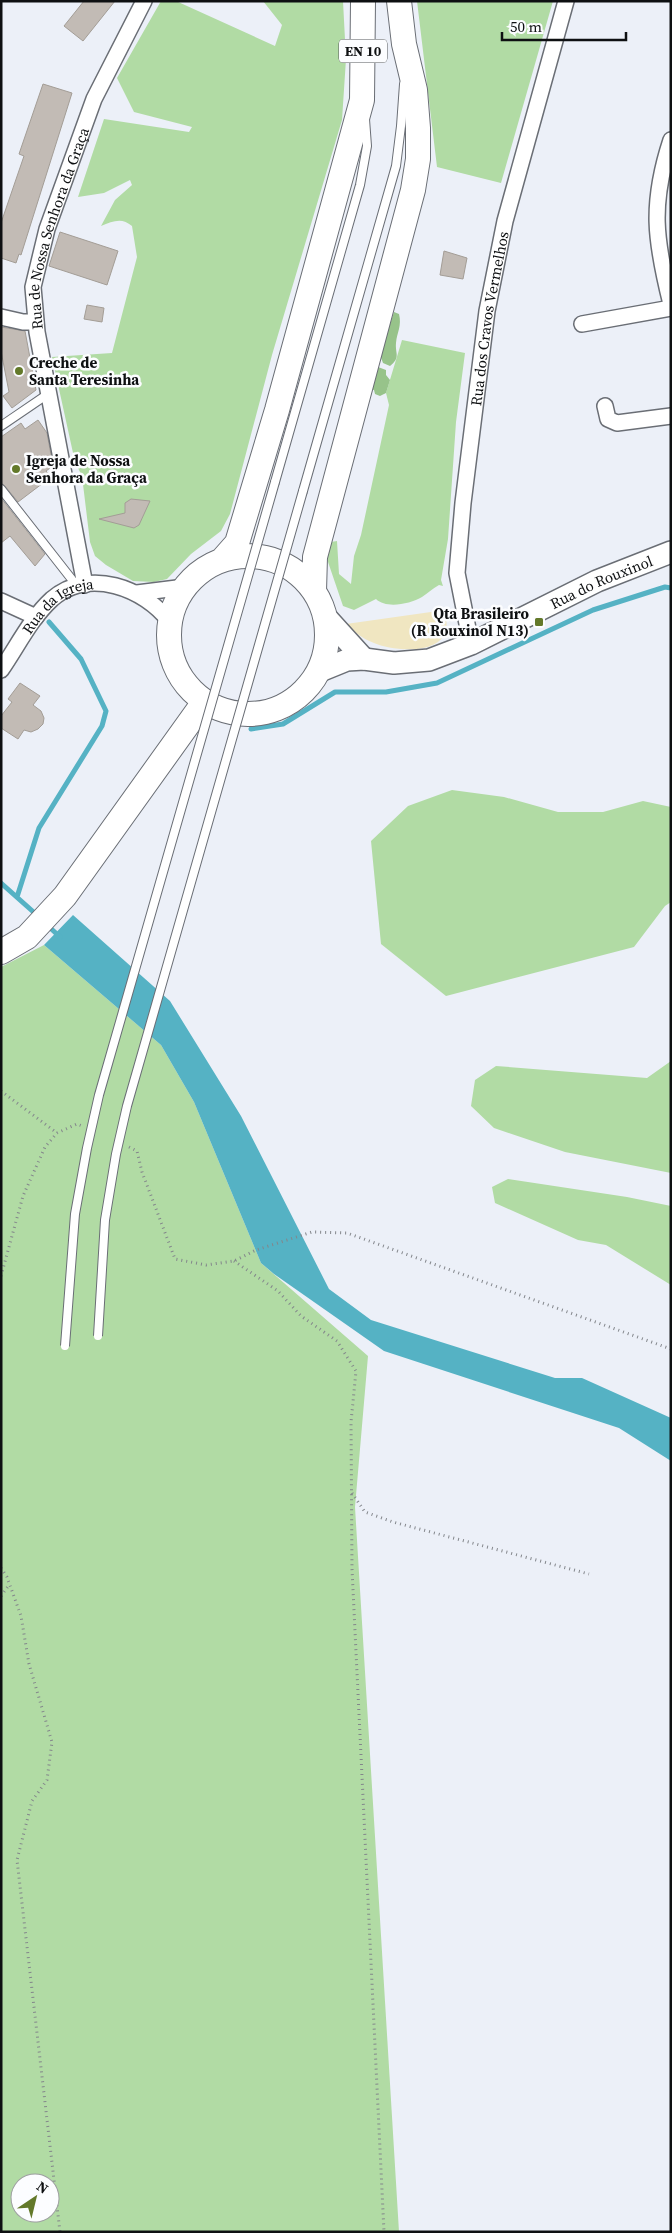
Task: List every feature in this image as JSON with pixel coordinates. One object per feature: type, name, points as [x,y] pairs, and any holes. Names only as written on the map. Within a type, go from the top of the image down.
[{"type":"main road","name":"EN 10","points":[[362,100],[363,1]]},
{"type":"main road","name":"EN 10","points":[[400,1],[404,44]]},
{"type":"main road","points":[[314,592],[315,557],[413,190],[418,159],[418,128],[415,90],[404,44]]},
{"type":"main road","points":[[222,560],[237,543],[272,429],[362,100]]},
{"type":"main road","name":"Rua do Rouxinol","points":[[320,670],[347,660],[364,659],[394,663],[429,660],[471,644],[597,581],[671,552]]},
{"type":"main road","points":[[325,616],[327,644],[320,670],[304,692],[282,708],[256,715],[229,712],[204,702],[188,686],[176,667],[169,645],[170,622],[175,604],[185,587],[201,571],[222,560],[248,556],[273,560],[296,572],[314,592],[325,616],[364,659]]},
{"type":"main road","points":[[1,952],[28,936],[65,896],[204,702]]},
{"type":"street","name":"Rua de Nossa Senhora da Graça","points":[[81,586],[36,322],[33,287],[47,229],[94,99],[144,1]]},
{"type":"street","name":"Rua dos Cravos Vermelhos","points":[[471,644],[457,573],[463,503],[487,311],[505,221],[566,1]]},
{"type":"street","points":[[671,140],[662,169],[656,209],[661,265],[671,304]]},
{"type":"street","points":[[582,324],[671,308]]},
{"type":"street","points":[[1,317],[23,322],[36,322]]},
{"type":"street","points":[[605,406],[608,419],[617,423],[671,416]]},
{"type":"street","name":"Rua da Igreja","points":[[1,670],[36,617],[57,595],[81,586],[107,584],[137,593],[160,609],[170,622]]},
{"type":"street","name":"Rua da Igreja","points":[[137,593],[185,587]]},
{"type":"street","points":[[1,601],[36,617]]},
{"type":"lane","points":[[98,1336],[105,1220],[116,1154],[127,1106],[396,166],[402,126],[404,44]]},
{"type":"lane","points":[[65,1346],[75,1214],[97,1104],[365,166],[366,129],[362,100]]},
{"type":"lane","points":[[1,426],[48,394]]},
{"type":"lane","points":[[1,489],[81,586]]},
{"type":"path","points":[[1,1091],[57,1132]]},
{"type":"path","points":[[1,1276],[23,1196],[45,1147],[57,1132],[77,1124]]},
{"type":"path","points":[[137,1151],[142,1172],[175,1259],[206,1265],[234,1261],[256,1250],[312,1232],[347,1233],[671,1348]]},
{"type":"path","points":[[234,1261],[278,1292],[301,1316],[337,1342],[356,1371],[351,1422],[352,1569],[384,2232]]},
{"type":"path","points":[[352,1493],[365,1512],[393,1522],[589,1574]]},
{"type":"path","points":[[1,1568],[10,1584],[21,1616],[28,1664],[52,1742],[47,1780],[32,1801],[17,1860],[26,1952],[60,2232]]},
{"type":"path","points":[[1,1596],[10,1584]]},
{"type":"green space","points":[[161,1],[176,1],[275,46],[282,25],[263,1],[343,1],[346,59],[342,120],[272,355],[230,514],[221,531],[191,554],[167,579],[154,582],[133,581],[95,556],[90,542],[82,476],[75,462],[52,357],[112,353],[137,257],[132,226],[125,222],[113,221],[101,226],[115,200],[132,185],[130,180],[104,193],[78,197],[104,119],[189,132],[192,127],[134,112],[117,78]]},
{"type":"green space","points":[[417,1],[553,1],[501,183],[437,167]]},
{"type":"green space","points":[[394,312],[399,314],[400,322],[396,343],[396,358],[390,366],[383,363],[380,355]]},
{"type":"green space","points":[[402,340],[465,353],[456,422],[448,539],[441,580],[443,586],[439,585],[411,602],[392,605],[376,599],[354,610],[343,606],[327,559],[331,542],[337,541],[339,574],[351,584],[354,556],[361,535],[389,405],[386,393]]},
{"type":"green space","points":[[378,367],[386,370],[386,375],[390,380],[386,393],[380,396],[370,389]]},
{"type":"green space","points":[[452,790],[504,797],[558,812],[603,812],[643,801],[671,807],[671,902],[665,906],[634,947],[446,996],[381,944],[371,841],[408,806]]},
{"type":"green space","points":[[44,945],[161,1045],[194,1102],[261,1263],[368,1356],[355,1507],[399,2232],[1,2232],[1,967]]},
{"type":"green space","points":[[671,1061],[671,1173],[565,1152],[494,1128],[471,1106],[475,1080],[496,1066],[647,1078]]},
{"type":"green space","points":[[508,1179],[627,1197],[671,1206],[671,1285],[606,1245],[578,1240],[495,1203],[492,1187]]},
{"type":"sand","points":[[445,610],[447,625],[445,633],[433,645],[423,648],[402,649],[382,646],[362,637],[346,624]]},
{"type":"water","points":[[73,915],[170,1001],[241,1116],[329,1289],[371,1320],[555,1378],[582,1378],[671,1418],[671,1461],[619,1428],[384,1351],[261,1263],[194,1102],[161,1045],[44,945]]},
{"type":"building","points":[[84,1],[115,1],[83,41],[64,26]]},
{"type":"building","points":[[43,84],[72,93],[21,255],[19,254],[16,263],[1,258],[1,223],[24,156],[19,154]]},
{"type":"building","points":[[60,232],[118,251],[107,285],[49,266]]},
{"type":"building","points":[[444,251],[467,258],[463,279],[440,275]]},
{"type":"building","points":[[87,305],[104,308],[102,322],[84,319]]},
{"type":"building","name":"Creche de Santa Teresinha","points":[[1,327],[25,331],[36,390],[12,408],[3,396],[9,392],[1,351]]},
{"type":"building","points":[[38,420],[47,433],[53,466],[46,471],[51,477],[18,502],[1,483],[1,437],[21,423],[25,429]]},
{"type":"building","points":[[1,498],[45,554],[35,566],[10,536],[1,543]]},
{"type":"building","points":[[131,499],[150,501],[139,525],[134,528],[99,519],[125,513],[125,503]]},
{"type":"building","points":[[20,683],[40,696],[33,705],[41,711],[44,718],[43,724],[38,729],[31,732],[24,730],[18,739],[1,728],[1,716],[12,702],[8,699]]},
{"type":"waterway","points":[[251,729],[283,724],[335,692],[386,692],[437,683],[593,610],[665,587],[671,588]]},
{"type":"waterway","points":[[17,897],[39,828],[102,726],[106,711],[81,659],[49,622]]},
{"type":"waterway","points":[[1,883],[38,916]]},
{"type":"waterway","points":[[46,924],[60,937]]},
{"type":"place","name":"Creche de Santa Teresinha","points":[[19,371]]},
{"type":"place","name":"Igreja de Nossa Senhora da Graça","points":[[16,469]]},
{"type":"place","name":"Qta Brasileiro (R Rouxinol N13)","points":[[539,622]]}]
